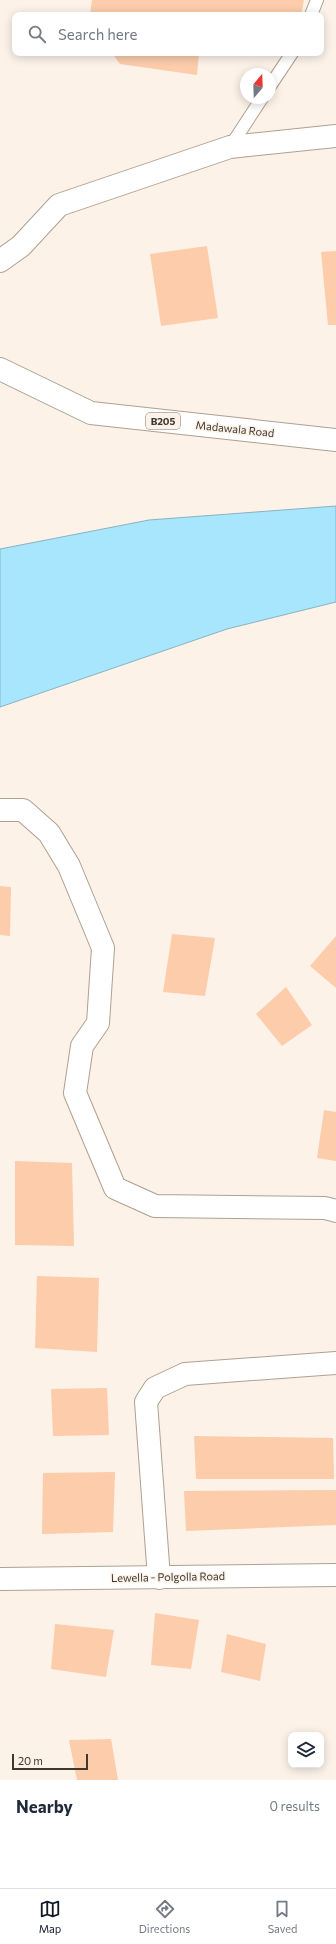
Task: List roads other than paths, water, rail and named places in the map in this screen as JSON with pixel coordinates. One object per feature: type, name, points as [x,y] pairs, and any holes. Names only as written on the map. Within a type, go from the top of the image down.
[{"type":"street","points":[[0,261],[21,246],[59,205],[230,147],[336,136]]},
{"type":"street","name":"Madawala Road","points":[[0,369],[91,413],[336,440]]},
{"type":"street","points":[[0,810],[23,810],[49,833],[68,866],[103,948],[98,1023],[82,1046],[76,1093],[115,1188],[155,1206],[325,1208],[336,1211]]},
{"type":"street","points":[[159,1578],[146,1402],[155,1388],[185,1374],[336,1363]]},
{"type":"street","name":"Lewella - Polgolla Road","points":[[0,1579],[336,1575]]},
{"type":"lane","points":[[312,12],[317,0]]},
{"type":"lane","points":[[276,77],[290,56]]},
{"type":"lane","points":[[230,147],[258,104]]},
{"type":"water","points":[[336,506],[336,602],[227,629],[0,707],[0,549],[149,520]]}]
